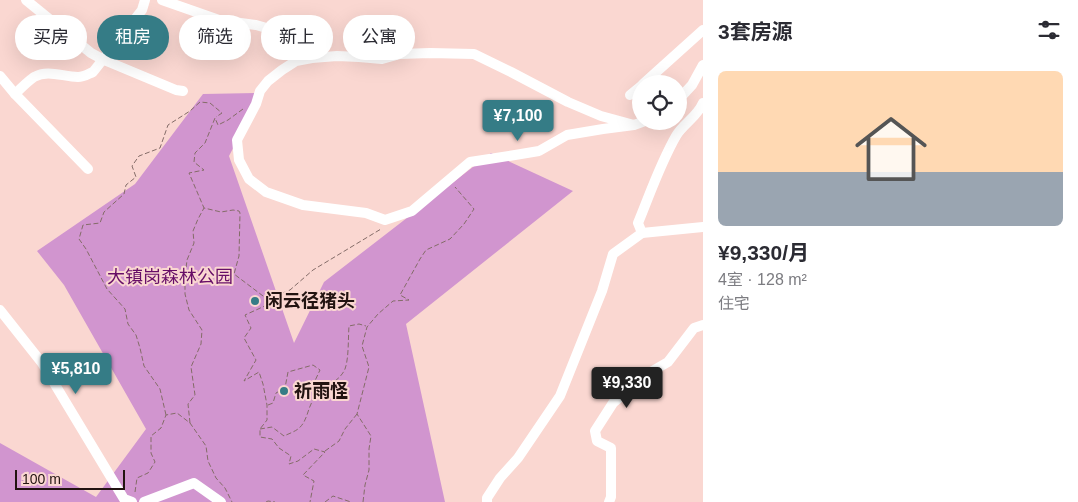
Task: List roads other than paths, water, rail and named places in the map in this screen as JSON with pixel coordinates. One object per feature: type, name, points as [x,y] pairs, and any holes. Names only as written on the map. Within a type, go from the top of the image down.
[{"type":"street","points":[[26,0],[97,56]]},
{"type":"street","points":[[138,15],[145,0]]},
{"type":"street","points":[[162,0],[219,20],[261,26]]},
{"type":"street","points":[[653,75],[703,30]]},
{"type":"street","points":[[430,52],[474,54],[568,102],[601,116],[634,125],[567,135],[539,151],[470,162],[412,211],[385,220],[366,213],[304,205],[266,192],[249,179],[239,160],[237,140],[256,104],[260,91],[268,81],[296,61],[338,56],[382,60],[400,54],[430,52]]},
{"type":"street","points":[[15,94],[40,74],[85,76],[93,72],[104,60],[176,90],[183,91]]},
{"type":"street","points":[[687,91],[703,65]]},
{"type":"street","points":[[0,76],[88,169]]},
{"type":"street","points":[[642,233],[638,223],[661,166],[677,134],[700,110],[703,103]]},
{"type":"street","points":[[487,502],[487,498],[500,478],[518,458],[560,396],[602,291],[613,254],[642,233],[703,228]]},
{"type":"street","points":[[0,310],[42,363],[124,499],[130,501]]},
{"type":"street","points":[[609,502],[611,496],[611,448],[597,441],[595,431],[613,403],[649,372],[668,362],[694,328],[703,324]]},
{"type":"street","points":[[144,502],[194,483],[221,502]]},
{"type":"place","name":"闲云径猪头","points":[[255,301]]},
{"type":"place","name":"祈雨怪","points":[[284,391]]},
{"type":"park label","name":"大镇岗森林公园","points":[[170,277]]}]
